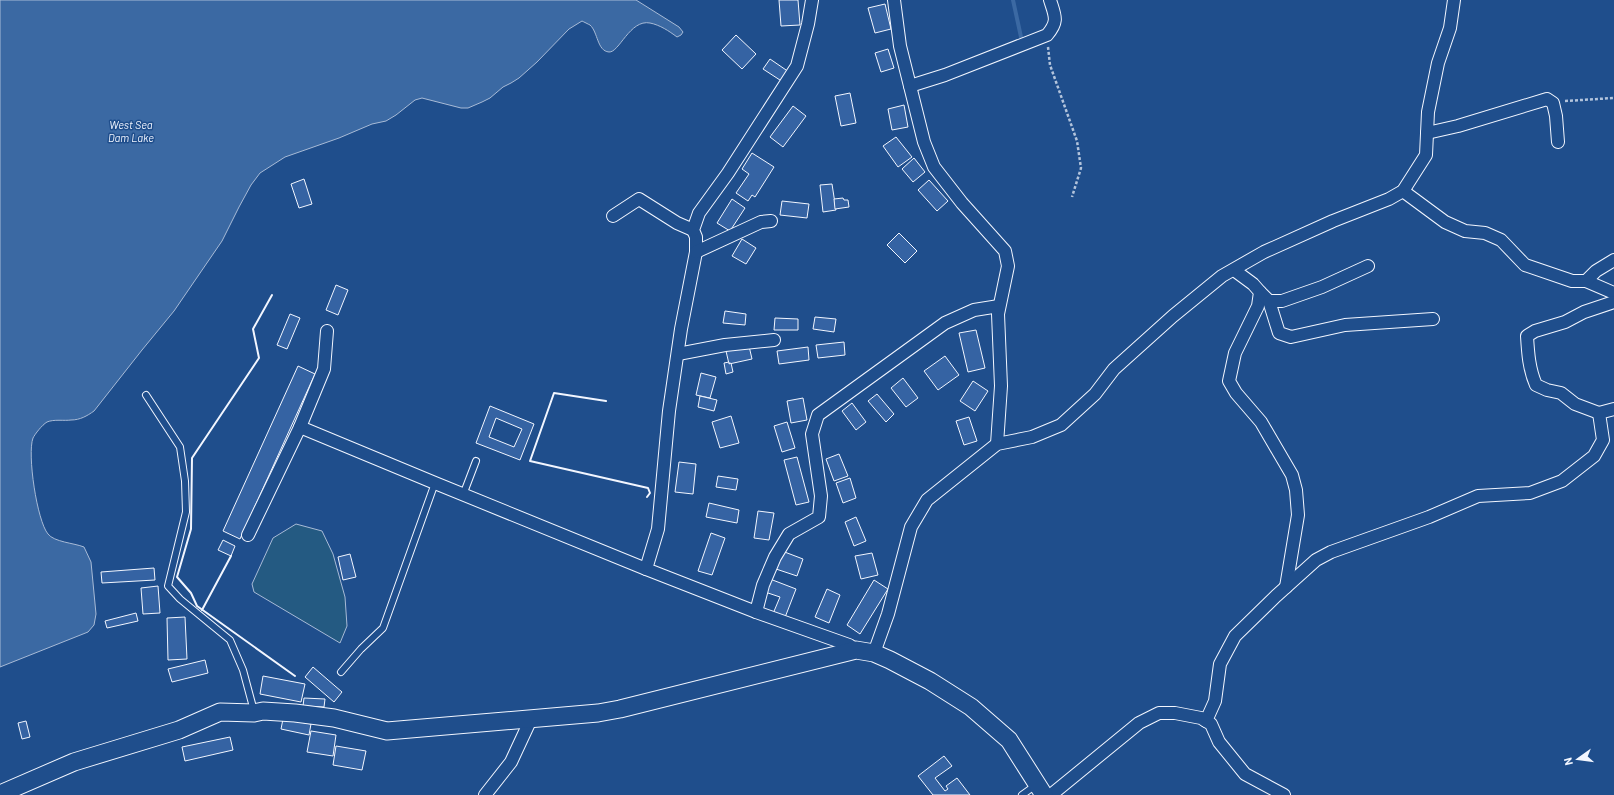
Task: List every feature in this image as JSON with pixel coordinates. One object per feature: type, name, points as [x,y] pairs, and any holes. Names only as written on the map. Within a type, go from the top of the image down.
[{"type":"street","points":[[646,569],[658,529],[669,411],[696,252],[696,237],[693,230],[698,213],[728,173],[798,66],[812,0]]},
{"type":"street","points":[[894,0],[900,46],[924,142],[934,167],[962,203],[1005,251],[1008,266],[998,314],[1000,386],[997,444]]},
{"type":"street","points":[[910,86],[945,75],[1047,35],[1054,26],[1055,17],[1050,0]]},
{"type":"street","points":[[874,653],[888,614],[911,528],[927,500],[997,444],[1032,437],[1061,425],[1095,394],[1114,369],[1173,316],[1222,276],[1264,252],[1333,221],[1389,199],[1403,191],[1426,155],[1428,112],[1437,70],[1450,28],[1454,0]]},
{"type":"street","points":[[1427,133],[1458,126],[1547,99],[1553,103],[1556,116],[1558,142]]},
{"type":"street","points":[[1403,191],[1445,222],[1465,231],[1485,233],[1501,240],[1525,265],[1572,281],[1586,281],[1614,293]]},
{"type":"street","points":[[613,216],[640,199],[677,223],[693,230]]},
{"type":"street","points":[[696,252],[761,222],[771,221]]},
{"type":"street","points":[[1586,281],[1596,271],[1614,260]]},
{"type":"street","points":[[1269,301],[1282,301],[1322,287],[1368,266]]},
{"type":"street","points":[[1234,270],[1253,284],[1269,301],[1280,333],[1291,337],[1345,325],[1433,319]]},
{"type":"street","points":[[1260,292],[1258,306],[1235,352],[1229,381],[1236,393],[1261,422],[1292,475],[1296,490],[1298,515],[1286,586]]},
{"type":"street","points":[[1614,302],[1584,312],[1565,322],[1535,331],[1527,336],[1531,373],[1536,385],[1546,390],[1561,392],[1575,404],[1599,413],[1614,409]]},
{"type":"street","points":[[756,612],[764,585],[775,557],[789,534],[819,518],[820,496],[812,434],[818,416],[843,396],[924,340],[945,323],[974,310],[999,306]]},
{"type":"street","points":[[248,535],[300,427],[324,369],[327,331]]},
{"type":"street","points":[[678,354],[725,345],[774,340]]},
{"type":"street","points":[[1206,721],[1215,701],[1220,664],[1235,636],[1286,586],[1316,560],[1331,552],[1429,517],[1478,496],[1530,493],[1562,480],[1594,456],[1603,440],[1599,413]]},
{"type":"street","points":[[300,427],[646,569],[756,612],[850,645],[856,650]]},
{"type":"street","points":[[0,794],[74,762],[179,730],[220,712],[254,713],[263,711],[295,713],[334,718],[387,731],[598,713],[620,709],[856,650],[874,653],[930,681],[971,707],[1009,740],[1041,789]]},
{"type":"street","points":[[1051,795],[1139,723],[1159,713],[1175,713],[1201,718],[1211,724],[1219,742],[1245,774],[1284,795]]},
{"type":"street","points":[[485,795],[511,762],[531,719]]},
{"type":"lane","points":[[146,395],[180,447],[185,481],[186,512],[168,586],[180,599],[230,640],[243,670],[254,713]]},
{"type":"lane","points":[[463,495],[476,461]]},
{"type":"lane","points":[[341,672],[361,649],[383,628],[436,484]]},
{"type":"lane","points":[[1022,795],[1041,789]]},
{"type":"path","points":[[1047,35],[1050,65],[1077,141],[1082,168],[1072,197]]},
{"type":"path","points":[[1552,102],[1614,98]]},
{"type":"shaded area","points":[[296,524],[322,531],[333,554],[345,597],[347,626],[340,643],[254,592],[252,584],[273,538]]},
{"type":"water","name":"West Sea Dam Lake","points":[[0,0],[636,0],[679,27],[683,32],[677,37],[668,30],[657,25],[643,23],[631,31],[613,51],[609,52],[605,51],[600,45],[593,28],[582,21],[569,29],[519,78],[482,102],[468,108],[461,108],[422,98],[415,100],[386,121],[372,124],[339,138],[285,157],[260,173],[251,185],[222,241],[174,311],[94,411],[77,419],[47,422],[33,438],[31,446],[32,472],[40,516],[44,527],[51,537],[84,547],[91,562],[96,614],[94,625],[88,632],[0,667]]},
{"type":"building","points":[[779,0],[798,0],[800,25],[781,26]]},
{"type":"building","points":[[885,4],[891,29],[875,33],[868,8]]},
{"type":"building","points":[[736,35],[756,54],[742,69],[722,50]]},
{"type":"building","points":[[888,49],[894,68],[881,72],[875,53]]},
{"type":"building","points":[[770,59],[789,72],[783,82],[763,69]]},
{"type":"building","points":[[850,93],[856,123],[841,126],[835,96]]},
{"type":"building","points":[[904,105],[908,127],[892,130],[888,109]]},
{"type":"building","points":[[793,106],[806,116],[783,147],[770,137]]},
{"type":"building","points":[[896,137],[912,157],[898,167],[883,146]]},
{"type":"building","points":[[752,153],[774,167],[755,197],[752,195],[748,201],[736,193],[749,174],[742,169]]},
{"type":"building","points":[[914,158],[925,172],[913,182],[902,169]]},
{"type":"building","points":[[304,179],[312,204],[299,208],[291,184]]},
{"type":"building","points":[[929,180],[948,201],[937,211],[918,190]]},
{"type":"building","points":[[832,184],[836,210],[823,212],[820,185]]},
{"type":"building","points":[[843,198],[844,200],[848,200],[849,207],[835,209],[834,199]]},
{"type":"building","points":[[732,199],[745,208],[730,231],[717,223]]},
{"type":"building","points":[[782,201],[809,204],[807,218],[780,215]]},
{"type":"building","points":[[899,233],[917,251],[905,263],[887,245]]},
{"type":"building","points":[[742,239],[756,248],[746,264],[732,256]]},
{"type":"building","points":[[336,285],[348,290],[338,315],[326,310]]},
{"type":"building","points":[[725,311],[746,314],[745,325],[723,323]]},
{"type":"building","points":[[290,314],[300,318],[287,349],[277,345]]},
{"type":"building","points":[[815,317],[836,319],[834,332],[813,329]]},
{"type":"building","points":[[775,318],[798,319],[798,330],[774,330]]},
{"type":"building","points":[[976,330],[985,368],[968,372],[959,333]]},
{"type":"building","points":[[844,342],[845,355],[818,358],[816,345]]},
{"type":"building","points":[[749,346],[752,359],[729,364],[726,351]]},
{"type":"building","points":[[808,347],[809,360],[779,364],[777,351]]},
{"type":"building","points":[[945,356],[959,375],[938,390],[924,371]]},
{"type":"building","points":[[729,362],[729,364],[731,363],[733,372],[726,374],[724,363]]},
{"type":"building","points":[[298,366],[315,374],[240,539],[223,531]]},
{"type":"building","points":[[701,373],[716,377],[710,398],[696,395]]},
{"type":"building","points":[[903,378],[918,398],[906,407],[891,388]]},
{"type":"building","points":[[973,381],[988,391],[975,411],[960,401]]},
{"type":"building","points":[[877,394],[894,414],[886,422],[868,401]]},
{"type":"building","points":[[700,396],[717,400],[714,411],[698,407]]},
{"type":"building","points":[[803,398],[807,420],[791,423],[787,401]]},
{"type":"building","points":[[852,403],[866,422],[856,430],[842,411]]},
{"type":"building","points":[[490,406],[534,424],[520,460],[476,443]],"holes":[[[496,418],[522,429],[514,447],[489,437]]]},
{"type":"building","points":[[731,416],[739,443],[720,448],[712,422]]},
{"type":"building","points":[[969,417],[977,441],[964,445],[956,421]]},
{"type":"building","points":[[787,422],[795,448],[782,452],[774,426]]},
{"type":"building","points":[[839,454],[848,476],[834,481],[826,459]]},
{"type":"building","points":[[797,457],[809,502],[796,505],[784,460]]},
{"type":"building","points":[[679,462],[696,464],[693,494],[675,492]]},
{"type":"building","points":[[718,476],[738,479],[736,490],[716,487]]},
{"type":"building","points":[[850,478],[856,498],[843,503],[836,483]]},
{"type":"building","points":[[709,503],[739,510],[737,523],[706,517]]},
{"type":"building","points":[[758,511],[774,513],[769,540],[754,538]]},
{"type":"building","points":[[856,517],[866,541],[854,546],[845,522]]},
{"type":"building","points":[[711,533],[725,538],[712,575],[698,571]]},
{"type":"building","points":[[223,540],[235,546],[231,556],[218,550]]},
{"type":"building","points":[[782,551],[803,559],[797,576],[776,569]]},
{"type":"building","points":[[872,553],[878,575],[861,579],[855,556]]},
{"type":"building","points":[[350,554],[356,577],[343,580],[338,557]]},
{"type":"building","points":[[154,568],[155,580],[102,583],[101,572]]},
{"type":"building","points":[[770,579],[796,589],[784,620],[772,616],[780,597],[765,592]]},
{"type":"building","points":[[874,580],[888,589],[860,634],[847,625]]},
{"type":"building","points":[[158,586],[160,613],[143,614],[141,588]]},
{"type":"building","points":[[827,589],[840,595],[829,623],[815,617]]},
{"type":"building","points":[[136,613],[138,621],[107,628],[105,621]]},
{"type":"building","points":[[185,617],[187,659],[168,660],[167,618]]},
{"type":"building","points":[[205,660],[208,673],[172,682],[168,669]]},
{"type":"building","points":[[313,667],[342,692],[334,702],[305,677]]},
{"type":"building","points":[[263,676],[305,684],[301,702],[260,694]]},
{"type":"building","points":[[304,698],[325,699],[324,707],[303,706]]},
{"type":"building","points":[[283,719],[311,724],[309,735],[281,729]]},
{"type":"building","points":[[26,721],[30,737],[22,739],[18,723]]},
{"type":"building","points":[[311,731],[336,735],[333,756],[307,752]]},
{"type":"building","points":[[230,737],[233,750],[185,761],[182,747]]},
{"type":"building","points":[[336,746],[366,751],[362,770],[333,765]]},
{"type":"building","points":[[944,756],[952,766],[935,778],[945,791],[948,789],[946,786],[957,778],[970,795],[933,795],[918,776]]},
{"type":"waterway","points":[[1013,0],[1021,37]]},
{"type":"wall","points":[[272,295],[253,329],[259,358],[192,458],[191,529],[177,577],[191,593],[197,606],[295,676]]},
{"type":"wall","points":[[606,401],[554,393],[530,461],[648,488],[650,493],[647,497]]},
{"type":"wall","points":[[202,610],[231,556]]}]
